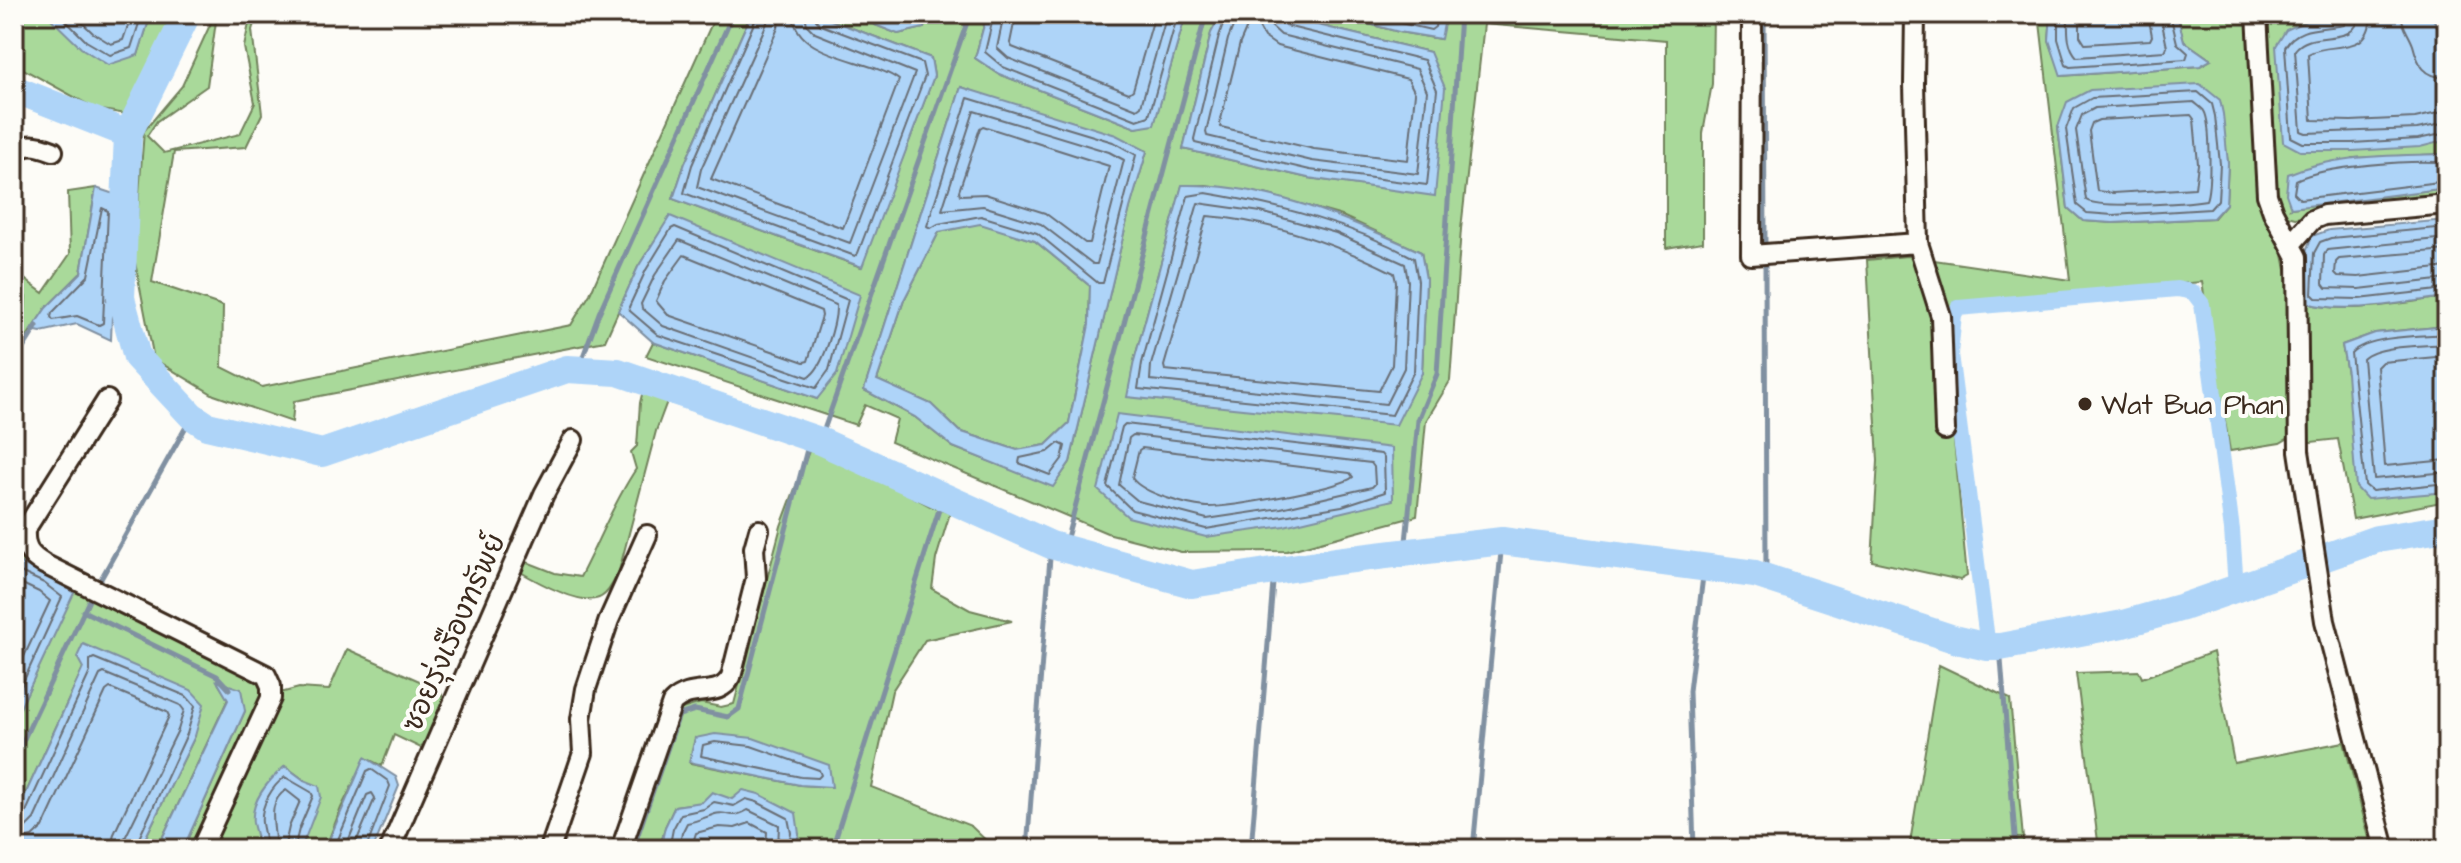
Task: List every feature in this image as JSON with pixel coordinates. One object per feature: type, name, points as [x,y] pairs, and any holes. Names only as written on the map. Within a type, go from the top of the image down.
[{"type":"street","points":[[1752,14],[1751,255],[1918,243]]},
{"type":"street","points":[[1915,14],[1918,243],[1941,316],[1945,430]]},
{"type":"street","points":[[2257,14],[2267,195],[2297,257],[2298,411],[2304,496],[2325,621],[2385,849]]},
{"type":"street","points":[[14,155],[24,146],[31,145],[53,151]]},
{"type":"street","points":[[2292,243],[2312,220],[2324,215],[2447,204]]},
{"type":"street","points":[[107,400],[25,530],[24,543],[30,556],[44,564],[266,675],[271,686],[271,698],[201,849]]},
{"type":"street","name":"ซอยรุ่งเรืองทรัพย์","points":[[390,849],[544,494],[573,440]]},
{"type":"street","points":[[621,849],[672,703],[685,692],[717,690],[726,686],[731,677],[756,578],[754,548],[759,530]]},
{"type":"street","points":[[550,849],[583,753],[581,719],[586,689],[609,620],[647,535]]},
{"type":"green space","points":[[14,14],[46,14],[138,55],[151,14],[176,14],[126,114],[96,109],[14,64]]},
{"type":"green space","points":[[215,14],[219,14],[207,86],[157,121],[147,136],[164,153],[240,134],[255,103],[244,47],[251,14],[257,14],[252,30],[262,114],[246,147],[174,152],[152,282],[223,306],[222,367],[262,387],[571,325],[590,294],[716,14],[751,14],[685,163],[673,199],[861,267],[934,76],[931,58],[815,14],[847,14],[898,34],[924,28],[928,14],[987,14],[975,58],[999,74],[1136,128],[1154,124],[1186,14],[1221,14],[1211,33],[1183,149],[1308,178],[1434,195],[1430,52],[1272,14],[1331,14],[1440,39],[1446,14],[1713,14],[1712,84],[1703,133],[1703,242],[1666,248],[1666,40],[1484,24],[1461,229],[1450,381],[1426,421],[1417,516],[1287,551],[1181,552],[1107,533],[891,442],[897,419],[865,405],[856,425],[646,356],[653,342],[817,399],[859,296],[670,217],[638,267],[605,341],[294,401],[292,422],[214,395],[154,359],[134,257],[144,131],[182,86]],"holes":[[[961,87],[1147,151],[1130,207],[1070,462],[1053,486],[953,447],[915,417],[864,390]],[[1206,185],[1265,194],[1342,216],[1421,252],[1426,279],[1422,373],[1128,397],[1134,361],[1182,186]]]},
{"type":"green space","points":[[2039,14],[2051,14],[2049,40],[2062,76],[2200,66],[2211,60],[2184,41],[2177,14],[2252,14],[2280,239],[2288,280],[2292,436],[2280,443],[2230,451],[2202,282],[1955,302],[1961,316],[1949,327],[1951,410],[1967,576],[1960,580],[1872,561],[1878,461],[1867,260],[1907,256],[2070,280]],"holes":[[[2219,100],[2228,163],[2226,204],[2214,218],[2113,223],[2083,221],[2068,208],[2058,127]]]},
{"type":"green space","points":[[2266,14],[2391,14],[2308,20],[2444,141],[2447,135],[2447,156],[2353,158],[2291,208],[2447,188],[2447,198],[2295,218],[2283,215],[2276,198]]},
{"type":"green space","points":[[96,188],[81,273],[46,308],[14,356],[14,328],[25,313],[26,297],[14,286],[14,271],[43,293],[70,254],[68,192]]},
{"type":"green space","points":[[980,223],[1035,241],[1090,286],[1089,325],[1069,423],[1046,445],[1017,450],[959,431],[931,404],[877,380],[904,300],[939,232]]},
{"type":"green space","points":[[2447,297],[2447,326],[2375,333],[2342,345],[2347,373],[2436,493],[2447,490],[2447,501],[2353,519],[2338,439],[2303,443],[2304,302],[2356,308]]},
{"type":"green space","points":[[644,386],[669,396],[656,431],[619,571],[610,589],[601,597],[582,599],[558,591],[517,570],[522,560],[555,573],[580,577],[636,469],[631,452],[637,446]]},
{"type":"green space","points":[[812,443],[932,507],[950,513],[936,559],[932,589],[970,610],[1012,621],[925,640],[892,691],[871,787],[971,826],[995,849],[795,849],[799,834],[732,799],[675,806],[665,827],[660,849],[626,849],[675,711],[701,703],[721,707],[734,704],[781,526]],"holes":[[[695,738],[832,787],[800,785],[690,763]]]},
{"type":"green space","points":[[63,455],[75,468],[34,534],[40,549],[259,681],[266,692],[197,849],[183,849],[245,711],[218,683],[228,699],[157,849],[140,849],[195,736],[83,668],[14,819],[14,721],[73,593],[48,576],[14,560],[14,532]]},
{"type":"green space","points":[[347,649],[440,690],[446,707],[423,749],[394,735],[382,766],[366,758],[325,849],[301,849],[306,832],[304,780],[285,766],[256,849],[209,849],[280,693],[299,688],[329,690]]},
{"type":"green space","points":[[2213,652],[2234,763],[2344,742],[2372,849],[2099,849],[2076,673],[2139,671],[2142,678]]},
{"type":"green space","points":[[1939,665],[2010,699],[2024,849],[1909,849]]},
{"type":"water","points":[[46,14],[151,14],[138,55],[108,65],[81,48]]},
{"type":"water","points":[[751,14],[815,14],[931,58],[934,76],[862,267],[673,199],[685,163]]},
{"type":"water","points":[[847,14],[928,14],[924,28],[898,34]]},
{"type":"water","points":[[987,14],[1186,14],[1154,125],[1136,128],[999,74],[975,58]]},
{"type":"water","points":[[1221,14],[1272,14],[1430,52],[1445,88],[1435,196],[1308,178],[1183,149],[1211,33]]},
{"type":"water","points":[[1331,14],[1446,14],[1441,39],[1399,32]]},
{"type":"water","points":[[2051,14],[2177,14],[2184,41],[2211,60],[2200,66],[2061,76],[2049,40]]},
{"type":"water","points":[[2430,14],[2441,32],[2447,80],[2447,135],[2444,141],[2420,147],[2352,151],[2300,151],[2283,142],[2276,46],[2286,30],[2308,20]]},
{"type":"water","points":[[2200,84],[2220,100],[2228,163],[2226,204],[2213,218],[2113,223],[2083,221],[2068,208],[2058,127],[2067,102],[2090,90]]},
{"type":"water","points":[[961,87],[1116,135],[1147,151],[1130,208],[1070,462],[1053,487],[953,447],[915,417],[864,390]],"holes":[[[980,224],[1035,241],[1090,286],[1089,325],[1069,423],[1046,445],[1017,450],[959,431],[931,404],[877,380],[904,300],[939,232]]]},
{"type":"water","points":[[2447,156],[2447,188],[2291,208],[2286,194],[2288,174],[2306,167],[2364,157]]},
{"type":"water","points":[[1182,185],[1213,186],[1275,196],[1335,215],[1421,252],[1426,279],[1422,373],[1396,425],[1127,397]]},
{"type":"water","points":[[96,188],[117,195],[111,340],[77,324],[41,332],[31,330],[46,308],[81,273]]},
{"type":"water","points":[[670,216],[860,295],[837,374],[817,399],[653,342],[618,311],[638,267]]},
{"type":"water","points":[[2447,220],[2447,297],[2356,308],[2304,302],[2306,251],[2312,236],[2329,230]]},
{"type":"water","points":[[2447,326],[2447,490],[2367,499],[2356,487],[2342,345],[2375,333]]},
{"type":"water","points":[[1117,414],[1392,448],[1393,500],[1284,526],[1206,537],[1128,517],[1098,490]]},
{"type":"water","points":[[14,560],[74,593],[14,721]]},
{"type":"water","points":[[83,644],[191,690],[204,704],[195,736],[140,849],[14,849],[14,819],[83,668],[77,657]]},
{"type":"water","points":[[217,681],[241,689],[245,711],[183,849],[157,849],[228,700]]},
{"type":"water","points":[[715,734],[753,738],[829,765],[832,787],[800,785],[689,762],[695,738]]},
{"type":"water","points":[[365,757],[396,777],[399,786],[373,849],[325,849]]},
{"type":"water","points":[[285,766],[304,780],[319,786],[321,797],[301,849],[256,849],[254,806],[267,784]]},
{"type":"water","points":[[743,790],[759,794],[796,813],[799,834],[795,849],[660,849],[665,827],[675,806],[702,802],[712,792],[732,799]]},
{"type":"waterway","points":[[187,14],[128,134],[121,298],[137,357],[192,416],[207,426],[322,453],[567,369],[618,372],[820,441],[1051,545],[1192,584],[1336,561],[1502,541],[1755,574],[1957,640],[1988,647],[2123,624],[2183,607],[2377,539],[2447,528]]},
{"type":"waterway","points":[[578,370],[599,313],[733,14]]},
{"type":"waterway","points":[[820,441],[970,14]]},
{"type":"waterway","points":[[1064,549],[1206,14]]},
{"type":"waterway","points":[[1405,552],[1418,420],[1437,374],[1460,14]]},
{"type":"waterway","points":[[1764,14],[1765,249]]},
{"type":"waterway","points":[[2444,14],[2447,35]]},
{"type":"waterway","points":[[14,89],[128,134]]},
{"type":"waterway","points":[[1765,259],[1766,578]]},
{"type":"waterway","points":[[1988,647],[1950,354],[1954,316],[1958,308],[2177,289],[2193,292],[2202,304],[2232,530],[2236,588]]},
{"type":"waterway","points":[[108,299],[121,298]]},
{"type":"waterway","points":[[14,363],[37,326]]},
{"type":"waterway","points":[[97,586],[192,416]]},
{"type":"waterway","points":[[633,849],[679,715],[695,710],[728,717],[739,709],[810,438]]},
{"type":"waterway","points":[[832,849],[943,497]]},
{"type":"waterway","points":[[1473,849],[1502,541]]},
{"type":"waterway","points":[[1027,849],[1051,545]]},
{"type":"waterway","points":[[1694,849],[1689,691],[1704,568]]},
{"type":"waterway","points":[[1251,849],[1274,571]]},
{"type":"waterway","points":[[14,760],[92,594]]},
{"type":"waterway","points":[[83,611],[217,676],[229,689]]},
{"type":"waterway","points":[[2000,647],[2016,849]]},
{"type":"place","name":"Wat Bua Phan","points":[[2085,404]]}]
